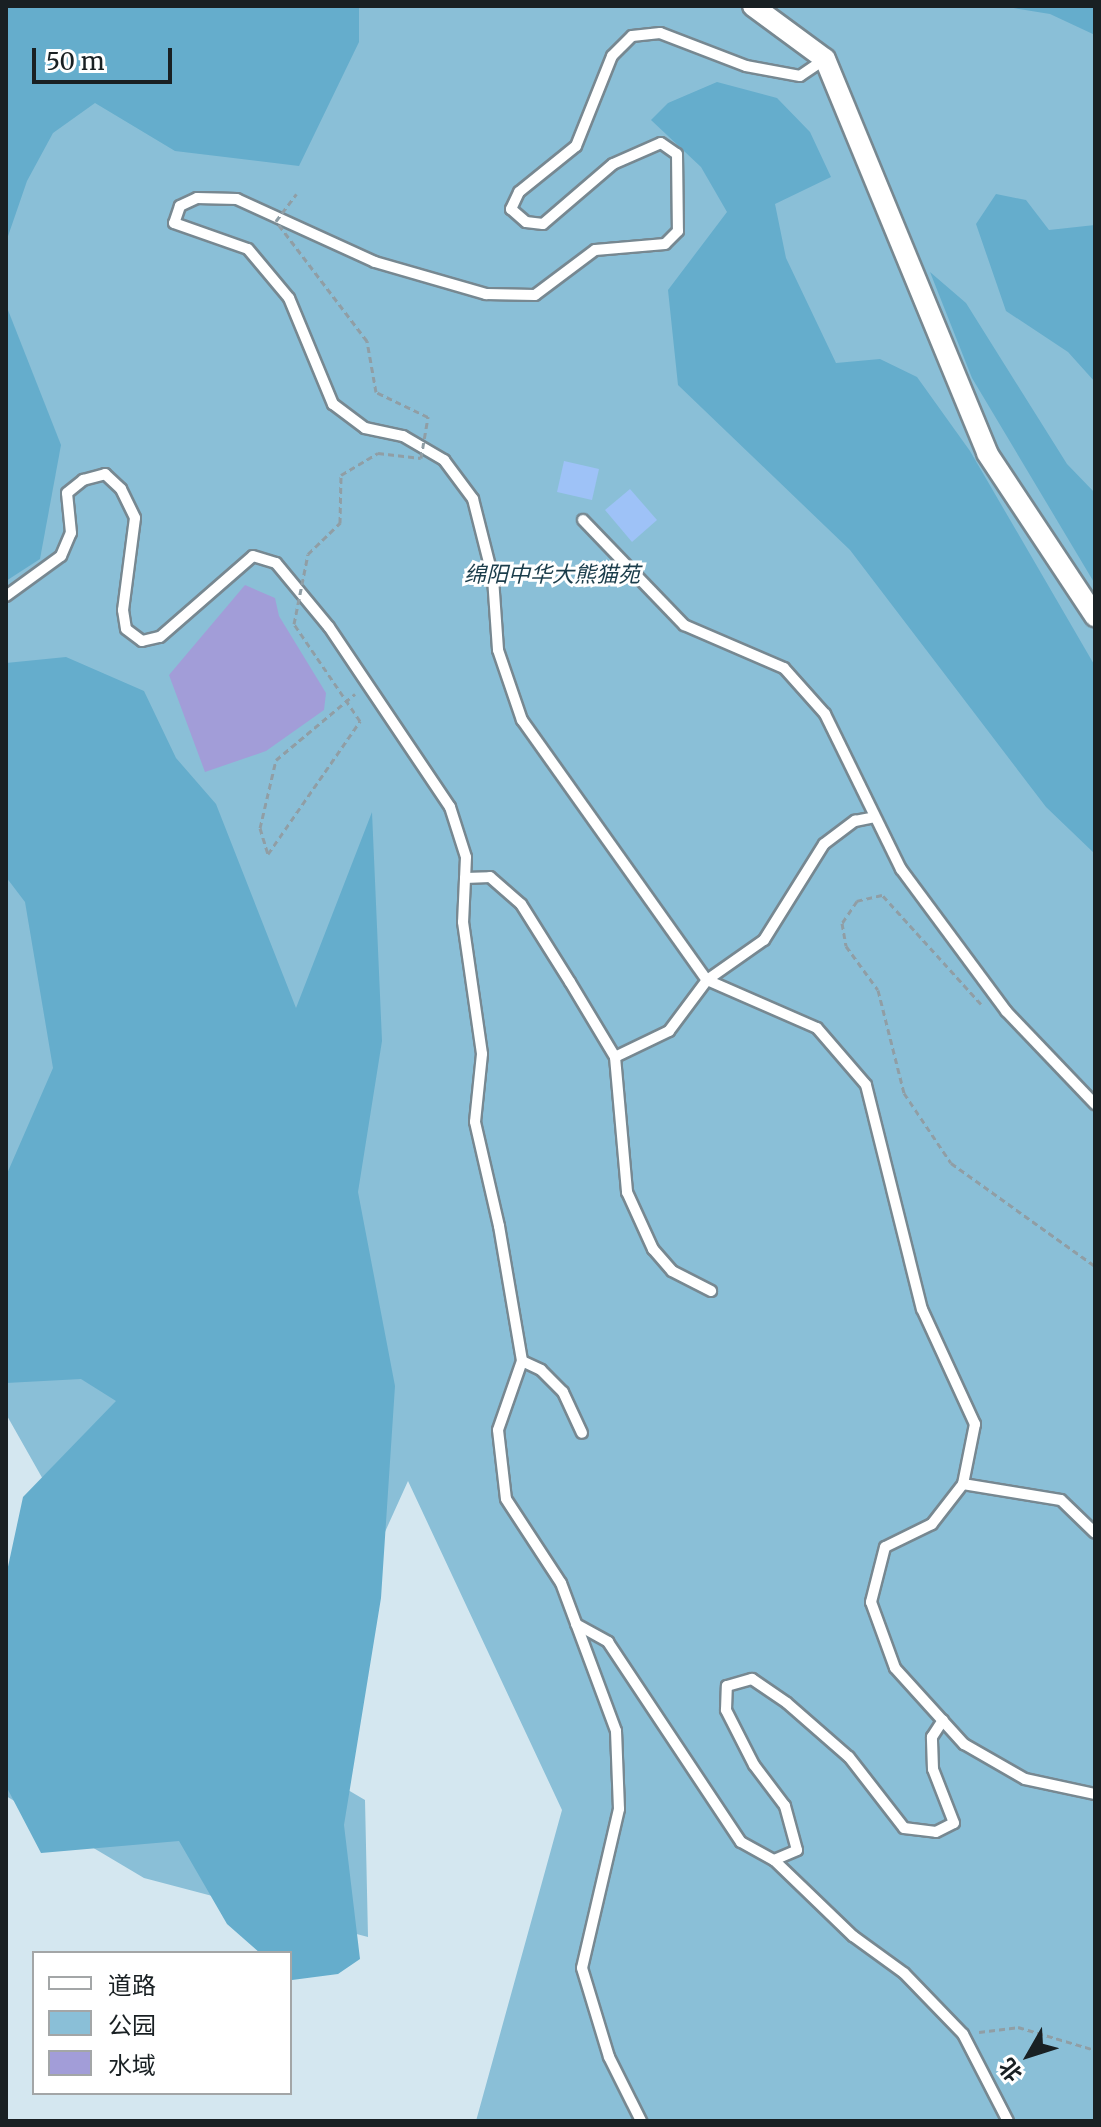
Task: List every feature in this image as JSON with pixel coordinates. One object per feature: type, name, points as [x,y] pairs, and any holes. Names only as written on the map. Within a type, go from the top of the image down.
[{"type":"street","points":[[753,6],[825,59],[987,453],[1095,616]]},
{"type":"lane","points":[[825,59],[800,76],[746,66],[660,33],[632,36],[612,56],[576,146],[519,192],[511,209],[526,222],[543,224],[613,164],[661,143],[677,154],[678,231],[665,244],[595,250],[535,295],[486,294],[375,262],[237,199],[197,198],[180,206],[174,223],[248,249],[289,298],[333,404],[365,428],[403,436],[444,460],[473,499],[493,578],[498,650],[522,720],[707,980],[817,1028],[866,1085],[922,1309],[975,1424],[963,1484],[932,1524],[885,1547],[871,1602],[895,1668],[964,1744],[1025,1779],[1095,1794]]},
{"type":"lane","points":[[6,596],[61,556],[71,533],[67,493],[83,480],[105,474],[121,489],[135,518],[123,610],[126,629],[142,641],[160,637],[253,556],[276,563],[367,684],[450,807],[466,857],[463,922],[482,1054],[475,1122],[522,1361],[498,1430],[506,1499],[561,1583],[616,1731],[619,1809],[582,1968],[609,2057],[641,2121]]},
{"type":"lane","points":[[583,520],[684,625],[784,668],[825,714],[901,869],[1006,1011],[1095,1104]]},
{"type":"lane","points":[[615,1057],[669,1031],[707,980],[764,940],[824,844],[855,821],[875,817]]},
{"type":"lane","points":[[465,878],[490,877],[521,904],[615,1057],[627,1192],[653,1249],[672,1271],[711,1291]]},
{"type":"lane","points":[[522,1361],[541,1370],[563,1392],[582,1433]]},
{"type":"lane","points":[[963,1484],[1061,1500],[1095,1533]]},
{"type":"lane","points":[[576,1624],[608,1642],[741,1842],[774,1860],[853,1936],[904,1973],[963,2034],[1008,2121]]},
{"type":"lane","points":[[774,1860],[797,1850],[789,1821],[726,1710],[727,1686],[752,1679],[787,1703],[849,1757],[904,1828],[936,1832],[954,1823],[933,1769],[932,1737],[943,1720]]},
{"type":"path","points":[[296,194],[276,221],[367,341],[376,392],[428,417],[421,458],[378,453],[341,475],[340,523],[308,554],[294,624],[360,721],[268,854],[260,828],[276,760],[367,684]]},
{"type":"path","points":[[1006,1011],[994,1012],[978,1002],[882,895],[857,901],[842,923],[846,946],[878,990],[904,1093],[951,1163],[1095,1266]]},
{"type":"path","points":[[963,2034],[1018,2027],[1095,2050]]},
{"type":"green space","name":"绵阳中华大熊猫苑","points":[[6,6],[1095,6],[1095,2121],[476,2121],[562,1810],[408,1481],[285,1753],[365,1800],[368,1937],[144,1878],[6,1796],[6,1730],[104,1587],[6,1414]]},
{"type":"shaded area","points":[[6,6],[359,6],[359,42],[299,166],[175,151],[95,103],[53,133],[27,181],[6,242]]},
{"type":"shaded area","points":[[1001,6],[1095,6],[1095,35],[1050,14]]},
{"type":"shaded area","points":[[717,82],[777,98],[810,132],[831,177],[775,204],[786,258],[836,363],[880,359],[917,377],[970,451],[1095,666],[1095,854],[1046,807],[850,550],[678,385],[668,290],[727,212],[701,167],[651,120],[668,103]]},
{"type":"shaded area","points":[[996,194],[1026,200],[1049,230],[1095,225],[1095,382],[1068,352],[1006,311],[976,224]]},
{"type":"shaded area","points":[[930,272],[966,303],[1067,464],[1095,493],[1095,584],[972,378]]},
{"type":"shaded area","points":[[6,305],[61,445],[40,559],[6,581]]},
{"type":"shaded area","points":[[66,657],[144,691],[176,758],[216,804],[296,1008],[372,812],[382,1041],[358,1192],[395,1386],[381,1598],[344,1825],[360,1959],[338,1974],[292,1980],[292,1951],[258,1951],[227,1924],[179,1841],[41,1853],[6,1786],[6,1576],[23,1497],[116,1401],[81,1379],[6,1383],[6,1176],[53,1068],[25,902],[6,877],[6,663]]},
{"type":"water","points":[[245,585],[275,598],[279,616],[326,693],[324,710],[266,751],[205,772],[169,675]]},
{"type":"building","points":[[564,461],[599,469],[592,500],[557,492]]},
{"type":"building","points":[[630,489],[657,520],[632,542],[605,510]]}]
